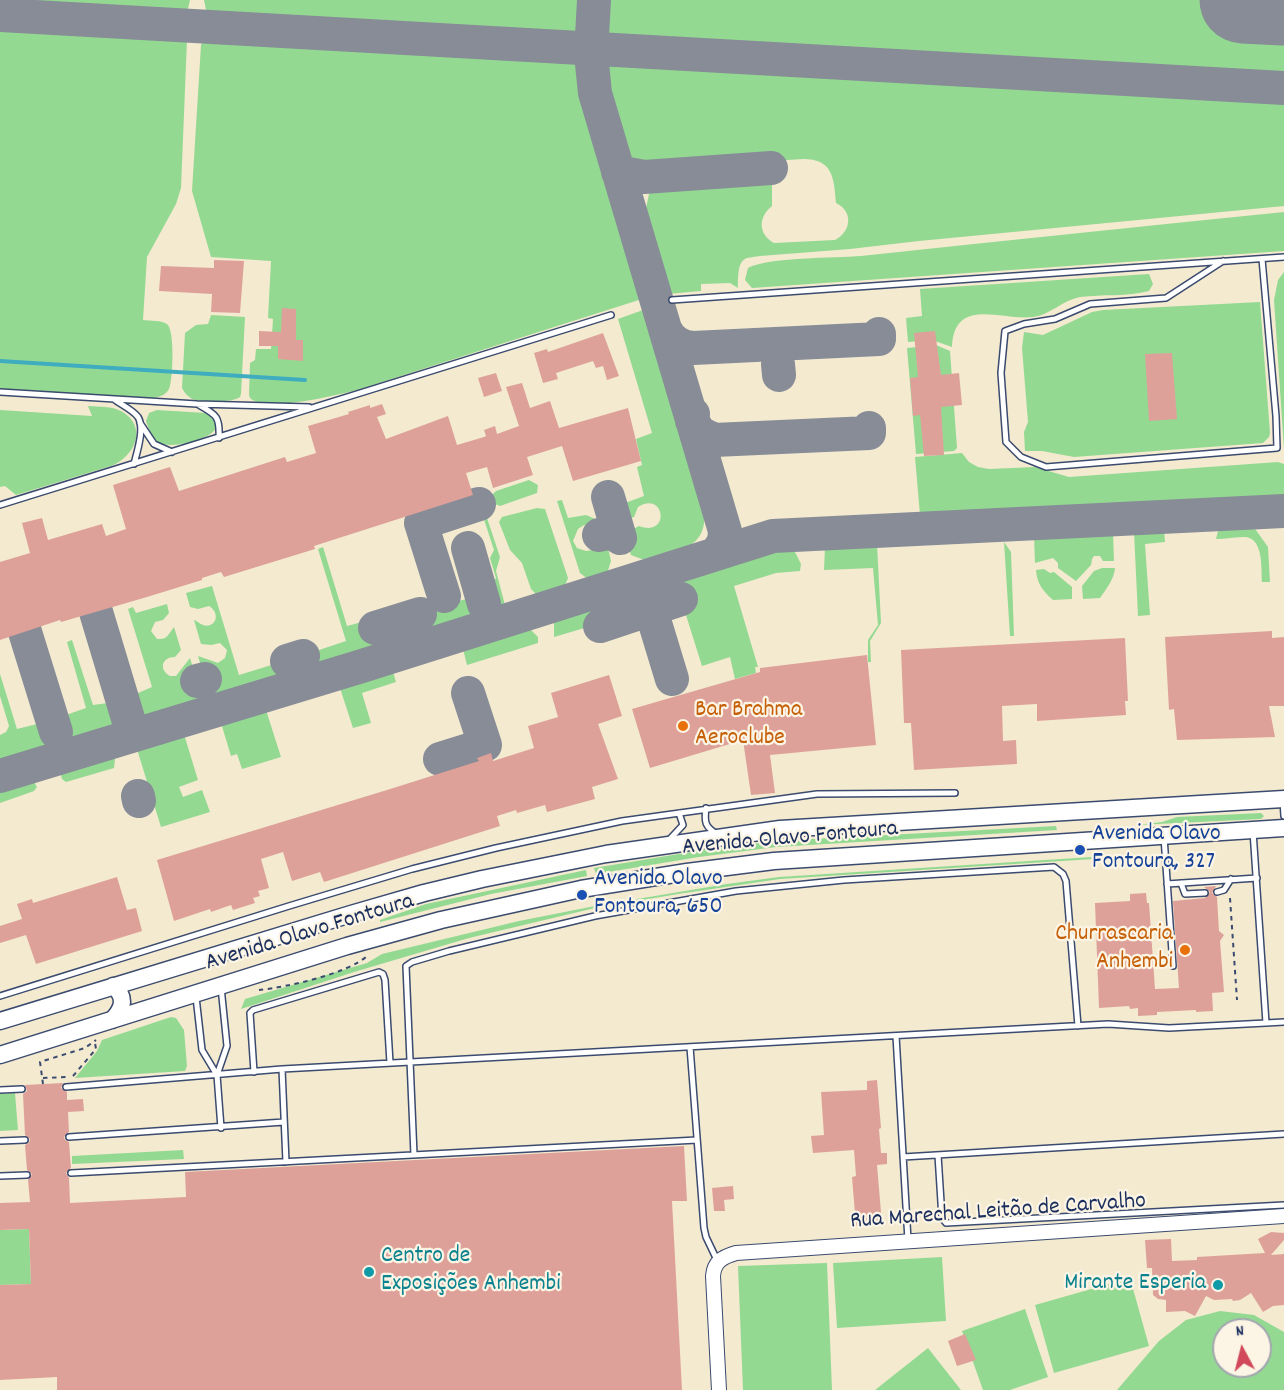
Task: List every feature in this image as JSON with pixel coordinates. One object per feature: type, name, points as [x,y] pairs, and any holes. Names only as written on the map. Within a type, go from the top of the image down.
[{"type":"main road","name":"Avenida Olavo Fontoura","points":[[0,1021],[424,893],[558,863],[721,836],[780,829],[1283,799]]},
{"type":"main road","points":[[1138,837],[1132,821],[1140,808]]},
{"type":"main road","points":[[1101,811],[1107,823],[1101,840]]},
{"type":"main road","name":"Avenida Olavo Fontoura","points":[[0,1055],[346,946],[441,920],[581,889],[774,861],[1284,828]]},
{"type":"main road","points":[[160,972],[153,988],[153,994],[164,1003]]},
{"type":"main road","points":[[112,1020],[123,1004],[119,991],[113,986]]},
{"type":"street","name":"Rua Marechal Leitão de Carvalho","points":[[718,1262],[724,1256],[736,1253],[1284,1216]]},
{"type":"street","points":[[718,1262],[713,1269],[712,1276],[719,1390]]},
{"type":"lane","points":[[672,300],[1284,257]]},
{"type":"lane","points":[[1223,261],[1166,298],[1090,304],[1055,320],[1024,324],[1005,331],[1001,373],[1006,442],[1021,457],[1046,467],[1277,447],[1262,259]]},
{"type":"lane","points":[[0,505],[611,315]]},
{"type":"lane","points":[[0,393],[197,404],[316,407]]},
{"type":"lane","points":[[114,399],[137,415],[154,444],[172,452]]},
{"type":"lane","points":[[197,404],[214,414],[220,423],[219,438]]},
{"type":"lane","points":[[134,464],[140,442],[140,422]]},
{"type":"lane","points":[[0,996],[412,869],[622,820],[817,794],[955,793]]},
{"type":"lane","points":[[1283,799],[1284,816]]},
{"type":"lane","points":[[706,808],[704,821],[707,828],[721,836]]},
{"type":"lane","points":[[663,845],[683,825],[679,813]]},
{"type":"lane","points":[[1253,830],[1266,1023]]},
{"type":"lane","points":[[1164,835],[1173,966]]},
{"type":"lane","points":[[414,1155],[405,968],[412,962],[595,916],[736,891],[844,880],[1045,866],[1058,870],[1066,880],[1078,1026]]},
{"type":"lane","points":[[1167,884],[1257,878]]},
{"type":"lane","points":[[1216,892],[1224,890],[1230,881]]},
{"type":"lane","points":[[1181,883],[1184,894],[1205,893]]},
{"type":"lane","points":[[255,1072],[250,1013],[253,1010],[379,972],[383,974],[385,980],[390,1063]]},
{"type":"lane","points":[[221,985],[227,1046],[217,1075],[221,1128]]},
{"type":"lane","points":[[195,993],[202,1050],[217,1075]]},
{"type":"lane","points":[[66,1087],[282,1069],[896,1035],[1117,1024],[1169,1028],[1284,1022]]},
{"type":"lane","points":[[896,1035],[908,1242]]},
{"type":"lane","points":[[690,1047],[704,1228],[718,1262]]},
{"type":"lane","points":[[282,1069],[286,1162]]},
{"type":"lane","points":[[0,1090],[22,1089]]},
{"type":"lane","points":[[69,1137],[284,1122]]},
{"type":"lane","points":[[903,1156],[1284,1134]]},
{"type":"lane","points":[[0,1141],[25,1140]]},
{"type":"lane","points":[[71,1173],[697,1140]]},
{"type":"lane","points":[[938,1155],[942,1218],[946,1224],[1284,1205]]},
{"type":"lane","points":[[0,1176],[27,1175]]},
{"type":"path","points":[[1230,881],[1237,1000]]},
{"type":"path","points":[[43,1078],[74,1076],[96,1049],[94,1042]]},
{"type":"path","points":[[40,1064],[44,1084]]},
{"type":"green space","points":[[0,0],[190,0],[187,13],[176,18],[0,9]]},
{"type":"green space","points":[[204,0],[580,0],[577,28],[575,33],[566,40],[219,20],[207,15]]},
{"type":"green space","points":[[606,0],[1223,0],[1284,3],[1284,83],[626,43],[613,40],[605,29]]},
{"type":"green space","points":[[0,22],[170,31],[182,34],[187,40],[181,188],[176,204],[147,257],[143,320],[167,324],[171,335],[170,384],[168,391],[162,395],[153,398],[0,389]]},
{"type":"green space","points":[[211,34],[559,53],[571,57],[580,68],[589,118],[642,299],[350,392],[303,401],[271,404],[250,398],[250,363],[255,360],[256,349],[271,349],[273,319],[268,318],[271,261],[211,257],[192,191],[201,45],[204,38]]},
{"type":"green space","points":[[621,57],[1284,95],[1284,206],[752,257],[742,261],[738,272],[738,288],[730,283],[701,284],[701,291],[668,294],[645,213],[649,194],[657,184],[765,177],[772,185],[772,206],[764,215],[762,225],[765,235],[774,243],[835,240],[845,232],[848,216],[836,203],[833,178],[830,172],[821,162],[813,160],[647,169],[629,163],[604,73],[608,63]]},
{"type":"green space","points":[[1284,212],[1284,251],[752,288],[745,280],[748,268],[770,262],[861,256]]},
{"type":"green space","points":[[1284,272],[1284,449],[1274,300],[1278,280]]},
{"type":"green space","points":[[1149,274],[1153,284],[1149,291],[1080,297],[1033,317],[982,314],[970,316],[961,321],[955,331],[952,347],[932,340],[908,342],[906,318],[922,316],[920,289]]},
{"type":"green space","points":[[1260,302],[1270,433],[1263,443],[1074,457],[1042,451],[1025,451],[1024,432],[1028,422],[1022,348],[1024,332],[1043,335],[1092,312],[1103,310]]},
{"type":"green space","points":[[643,310],[704,508],[702,532],[696,540],[680,551],[647,561],[631,555],[624,534],[639,526],[649,528],[656,526],[660,521],[659,509],[654,504],[647,503],[638,507],[634,517],[620,521],[621,509],[625,503],[644,496],[637,467],[642,465],[636,439],[652,433],[618,319]]},
{"type":"green space","points":[[211,315],[245,317],[241,394],[236,399],[196,400],[189,397],[182,388],[185,333],[196,325],[208,324]]},
{"type":"green space","points":[[936,345],[950,351],[957,448],[954,451],[916,454],[907,348]]},
{"type":"green space","points":[[88,406],[114,408],[129,417],[134,425],[136,440],[127,455],[111,466],[16,495],[5,486],[0,487],[0,410],[92,416]]},
{"type":"green space","points":[[157,410],[206,413],[214,419],[216,428],[198,440],[180,444],[164,444],[158,442],[150,433],[146,421],[149,413]]},
{"type":"green space","points":[[962,453],[969,462],[978,467],[989,469],[1035,467],[1069,477],[1278,462],[1284,464],[1284,497],[920,515],[915,457]]},
{"type":"green space","points":[[529,480],[538,485],[537,493],[500,506],[495,504],[492,495],[496,491]]},
{"type":"green space","points":[[479,494],[500,557],[496,571],[505,605],[502,607],[491,590],[496,578],[490,558],[494,550],[476,495]]},
{"type":"green space","points":[[562,500],[568,518],[586,515],[600,521],[601,527],[595,529],[584,525],[578,529],[573,541],[577,548],[586,551],[593,550],[599,540],[606,539],[611,561],[607,574],[589,580],[580,573],[557,501]]},
{"type":"green space","points":[[537,508],[545,509],[568,578],[564,588],[538,596],[531,589],[522,563],[510,550],[499,522],[502,517]]},
{"type":"green space","points":[[1253,526],[1268,547],[1270,582],[1262,582],[1260,555],[1256,543],[1251,539],[1245,537],[1216,539],[1218,531],[1224,527]]},
{"type":"green space","points":[[1164,530],[1165,542],[1145,544],[1150,615],[1138,616],[1134,532]]},
{"type":"green space","points":[[1113,532],[1114,561],[1103,561],[1100,556],[1094,556],[1091,565],[1076,581],[1058,568],[1058,563],[1053,558],[1035,563],[1034,536]]},
{"type":"green space","points":[[1004,542],[1011,552],[1014,636],[1010,636]]},
{"type":"green space","points":[[877,544],[881,623],[870,641],[871,662],[868,662],[868,640],[878,625],[873,568],[824,570],[825,547]]},
{"type":"green space","points":[[323,547],[347,626],[362,622],[371,623],[378,640],[372,650],[314,668],[307,662],[307,654],[346,641],[318,549]]},
{"type":"green space","points":[[793,548],[801,564],[800,571],[776,573],[734,586],[758,667],[755,667],[756,673],[735,679],[730,657],[702,666],[675,580],[768,550]]},
{"type":"green space","points":[[1102,568],[1115,568],[1108,587],[1100,598],[1083,599],[1082,586],[1094,571]]},
{"type":"green space","points":[[1044,569],[1050,573],[1054,572],[1072,587],[1072,599],[1053,600],[1046,593],[1039,583],[1036,570]]},
{"type":"green space","points":[[212,586],[239,675],[278,663],[286,669],[284,678],[220,698],[210,697],[198,656],[218,663],[225,658],[227,650],[220,643],[201,644],[194,620],[203,625],[211,625],[215,620],[215,612],[209,606],[198,609],[190,607],[186,593]]},
{"type":"green space","points":[[450,594],[453,603],[472,597],[474,607],[471,618],[432,630],[422,620],[421,606],[427,601]]},
{"type":"green space","points":[[167,604],[169,613],[163,620],[155,622],[151,631],[157,639],[163,639],[174,627],[181,650],[175,657],[164,661],[164,670],[170,676],[176,676],[190,658],[203,700],[199,705],[148,720],[139,712],[137,697],[138,693],[152,687],[128,609],[133,607],[136,613]]},
{"type":"green space","points":[[592,608],[598,624],[554,637],[554,620]]},
{"type":"green space","points":[[529,628],[538,637],[538,643],[467,665],[463,649]]},
{"type":"green space","points":[[72,640],[93,705],[108,703],[115,712],[116,719],[114,730],[77,742],[70,737],[66,715],[86,708],[67,642]]},
{"type":"green space","points":[[393,672],[396,682],[362,693],[371,723],[353,728],[340,688]]},
{"type":"green space","points":[[0,674],[17,729],[37,724],[43,729],[47,741],[45,752],[3,766],[0,766],[0,735],[6,732],[9,726],[0,696]]},
{"type":"green space","points":[[256,709],[266,710],[281,757],[242,769],[237,754],[231,756],[221,723],[223,720]]},
{"type":"green space","points":[[183,731],[198,780],[179,787],[183,797],[202,790],[210,812],[161,827],[136,746]]},
{"type":"green space","points":[[107,754],[115,759],[114,768],[66,782],[62,779],[60,771],[62,767]]},
{"type":"green space","points":[[31,777],[37,787],[34,791],[0,803],[0,786]]},
{"type":"green space","points":[[1261,813],[1264,816],[1261,819],[1137,825],[1162,822],[1177,817]]},
{"type":"green space","points":[[1056,826],[1057,830],[776,847],[596,874],[594,868],[775,841]]},
{"type":"green space","points":[[1108,856],[1109,858],[780,879],[595,908],[469,938],[241,1009],[245,999],[367,963],[382,954],[519,921],[595,906],[779,877]]},
{"type":"green space","points":[[586,870],[587,876],[491,894],[380,922],[380,920],[426,904]]},
{"type":"green space","points":[[171,1017],[176,1018],[184,1030],[187,1066],[185,1071],[75,1078],[97,1051],[102,1040]]},
{"type":"green space","points":[[15,1093],[18,1130],[0,1131],[0,1094]]},
{"type":"green space","points":[[183,1150],[184,1159],[72,1164],[72,1156]]},
{"type":"green space","points":[[29,1229],[31,1284],[0,1285],[0,1230]]},
{"type":"green space","points":[[942,1257],[946,1321],[837,1328],[833,1263]]},
{"type":"green space","points":[[827,1263],[832,1390],[743,1390],[738,1266]]},
{"type":"green space","points":[[1130,1278],[1149,1346],[1054,1373],[1035,1305]]},
{"type":"green space","points":[[1025,1309],[1048,1377],[1010,1390],[983,1390],[962,1331]]},
{"type":"green space","points":[[1220,1311],[1254,1315],[1259,1318],[1212,1318],[1212,1378],[1272,1378],[1272,1325],[1284,1332],[1284,1390],[1117,1390],[1159,1341],[1186,1320]]},
{"type":"green space","points":[[928,1348],[961,1390],[875,1390]]},
{"type":"building","points":[[214,260],[244,261],[240,313],[211,312],[212,294],[159,291],[161,266],[214,268]]},
{"type":"building","points":[[282,308],[296,309],[296,340],[303,340],[303,361],[278,359],[278,346],[259,346],[259,331],[281,332]]},
{"type":"building","points":[[935,331],[941,375],[959,373],[962,405],[941,407],[944,455],[924,456],[920,415],[913,416],[910,378],[918,377],[914,333]]},
{"type":"building","points":[[603,333],[619,376],[607,380],[603,366],[596,368],[593,361],[556,373],[558,379],[543,383],[534,353],[547,349],[548,352]]},
{"type":"building","points":[[1172,353],[1177,419],[1149,421],[1145,354]]},
{"type":"building","points":[[496,373],[502,391],[484,397],[478,378]]},
{"type":"building","points":[[522,383],[530,408],[550,401],[559,428],[628,408],[641,461],[573,481],[562,446],[527,457],[533,475],[493,488],[487,467],[466,473],[473,495],[314,546],[315,549],[224,577],[221,572],[147,597],[61,622],[60,620],[0,640],[0,562],[30,553],[22,523],[42,518],[48,540],[102,524],[106,536],[126,529],[113,485],[170,467],[179,491],[285,457],[287,462],[316,453],[308,426],[370,405],[370,408],[382,404],[386,414],[377,417],[386,439],[448,416],[457,445],[486,436],[484,430],[495,426],[497,434],[519,426],[506,387]]},
{"type":"building","points":[[1272,631],[1272,638],[1284,637],[1284,706],[1269,706],[1275,737],[1177,740],[1174,709],[1169,710],[1165,637]]},
{"type":"building","points":[[1125,638],[1128,701],[1125,701],[1126,715],[1037,721],[1037,704],[1002,706],[1003,741],[1016,740],[1017,764],[914,770],[911,723],[904,723],[901,650]]},
{"type":"building","points":[[867,655],[876,745],[770,755],[775,793],[751,795],[743,740],[650,768],[632,709],[760,672],[760,668]]},
{"type":"building","points":[[609,675],[622,716],[598,724],[618,779],[592,787],[595,799],[547,812],[545,805],[517,813],[516,810],[497,816],[500,826],[324,882],[320,872],[292,881],[283,852],[261,859],[269,888],[258,891],[260,896],[253,898],[255,903],[233,910],[231,905],[211,912],[210,909],[174,921],[157,860],[479,761],[477,758],[491,753],[493,761],[534,748],[528,726],[558,717],[551,693]]},
{"type":"building","points":[[117,877],[127,910],[136,908],[142,931],[36,964],[26,935],[0,943],[0,926],[22,919],[17,904],[32,899],[33,903]]},
{"type":"building","points":[[1216,886],[1212,893],[1217,897],[1219,931],[1224,935],[1220,941],[1224,992],[1212,993],[1213,1011],[1157,1012],[1157,1015],[1138,1016],[1138,1008],[1130,1009],[1129,1006],[1099,1008],[1095,903],[1130,901],[1130,894],[1146,893],[1147,903],[1149,903],[1155,989],[1179,988],[1173,901],[1205,898],[1210,892],[1204,887]]},
{"type":"building","points":[[877,1080],[881,1153],[887,1153],[887,1164],[877,1165],[882,1224],[856,1226],[852,1177],[856,1176],[854,1150],[813,1153],[811,1136],[824,1135],[821,1092],[867,1090],[867,1081]]},
{"type":"building","name":"Centro de Exposições Anhembi","points":[[63,1083],[61,1088],[67,1092],[67,1100],[83,1099],[84,1111],[68,1112],[69,1132],[64,1137],[69,1142],[71,1168],[66,1173],[69,1178],[70,1203],[186,1197],[185,1172],[684,1146],[687,1201],[672,1201],[682,1390],[57,1390],[57,1377],[0,1380],[0,1285],[31,1284],[29,1229],[0,1230],[0,1203],[30,1202],[28,1180],[32,1174],[27,1170],[25,1145],[30,1139],[25,1135],[23,1094],[27,1091],[25,1085]]},
{"type":"building","points":[[733,1186],[734,1199],[724,1200],[725,1211],[714,1211],[712,1188]]},
{"type":"building","name":"Mirante Esperia","points":[[1271,1232],[1284,1233],[1284,1240],[1271,1255],[1284,1254],[1284,1305],[1273,1306],[1263,1312],[1251,1293],[1240,1300],[1233,1301],[1232,1299],[1214,1300],[1206,1296],[1195,1316],[1185,1311],[1166,1312],[1166,1300],[1158,1299],[1153,1295],[1152,1268],[1147,1268],[1145,1240],[1171,1239],[1172,1261],[1197,1260],[1197,1257],[1265,1253],[1258,1239]]},
{"type":"building","points":[[965,1334],[976,1360],[957,1366],[948,1341]]},
{"type":"waterway","points":[[0,361],[305,380]]},
{"type":"taxiway","points":[[594,0],[591,54],[595,93],[725,531],[724,542],[716,554]]},
{"type":"taxiway","points":[[0,15],[1284,88]]},
{"type":"taxiway","points":[[618,172],[644,177],[771,168]]},
{"type":"taxiway","points":[[665,329],[676,343],[693,348],[879,339],[879,334]]},
{"type":"taxiway","points":[[778,364],[779,375]]},
{"type":"taxiway","points":[[693,414],[692,421],[700,433],[714,440],[869,433],[869,428]]},
{"type":"taxiway","points":[[599,535],[612,532],[620,538],[608,497]]},
{"type":"taxiway","points":[[444,596],[421,523],[479,504]]},
{"type":"taxiway","points":[[0,776],[362,666],[773,536],[1284,511]]},
{"type":"taxiway","points":[[468,548],[484,604]]},
{"type":"taxiway","points":[[600,626],[681,599]]},
{"type":"taxiway","points":[[651,610],[672,679]]},
{"type":"taxiway","points":[[96,612],[130,725]]},
{"type":"taxiway","points":[[375,628],[420,614]]},
{"type":"taxiway","points":[[25,632],[56,732]]},
{"type":"taxiway","points":[[287,661],[303,656]]},
{"type":"taxiway","points":[[197,681],[205,679]]},
{"type":"taxiway","points":[[440,759],[485,745],[468,693]]},
{"type":"taxiway","points":[[138,796],[139,801]]},
{"type":"runway","points":[[1243,0],[1284,2]]},
{"type":"place","name":"Bar Brahma Aeroclube","points":[[683,726]]},
{"type":"place","name":"Avenida Olavo Fontoura, 327","points":[[1080,850]]},
{"type":"place","name":"Avenida Olavo Fontoura, 650","points":[[582,895]]},
{"type":"place","name":"Churrascaria Anhembi","points":[[1185,950]]},
{"type":"place","name":"Centro de Exposições Anhembi","points":[[369,1272]]},
{"type":"place","name":"Mirante Esperia","points":[[1218,1285]]}]
